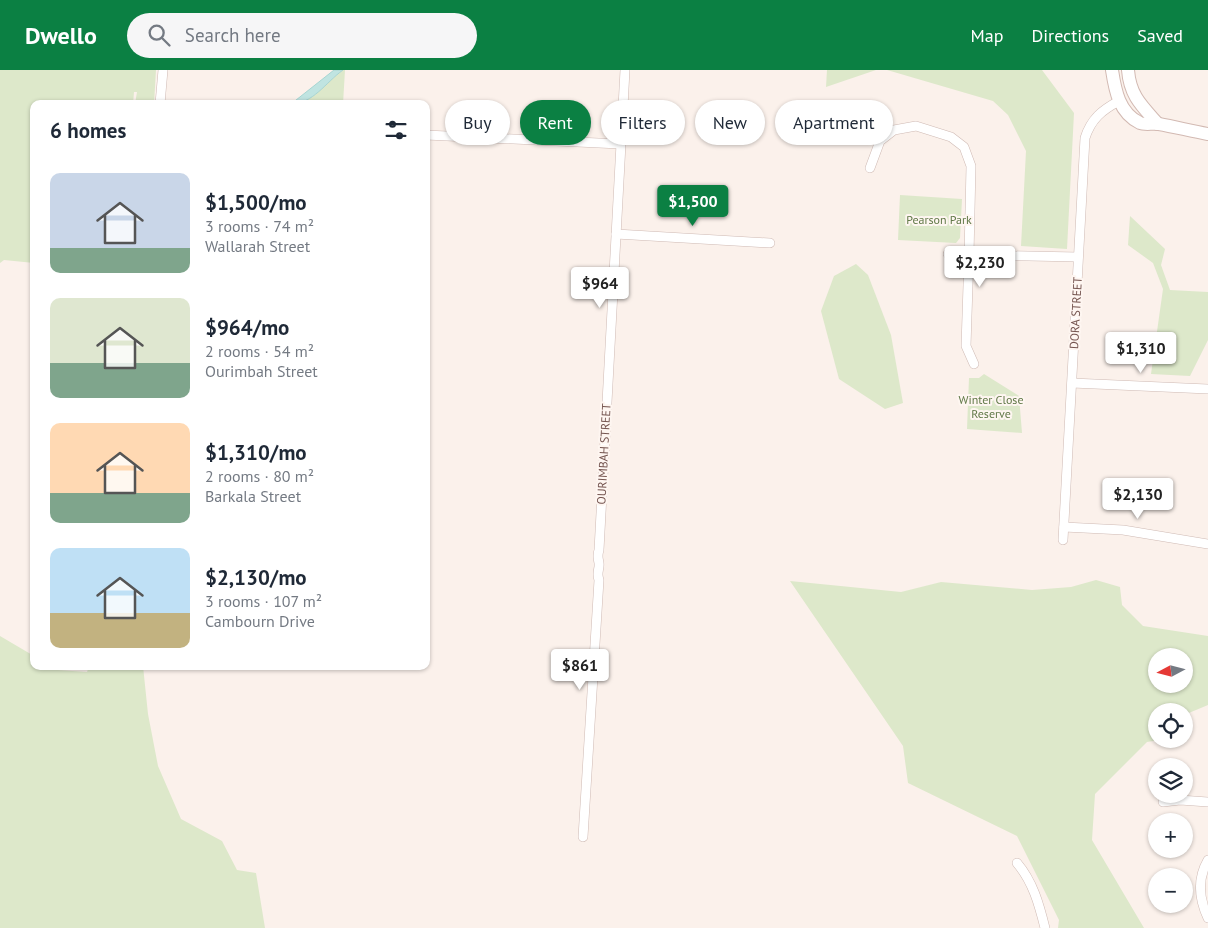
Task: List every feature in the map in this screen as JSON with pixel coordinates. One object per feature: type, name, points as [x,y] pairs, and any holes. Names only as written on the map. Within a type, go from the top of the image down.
[{"type":"main road","points":[[1112,70],[1119,101],[1130,116],[1141,123],[1158,124],[1208,134]]},
{"type":"main road","points":[[1128,70],[1130,86],[1138,102],[1158,124]]},
{"type":"main road","points":[[1119,101],[1125,98],[1130,86]]},
{"type":"street","points":[[160,100],[163,70]]},
{"type":"street","name":"OURIMBAH STREET","points":[[623,100],[625,70]]},
{"type":"street","name":"DORA STREET","points":[[1063,540],[1085,138],[1088,127],[1100,112],[1119,101]]},
{"type":"street","points":[[870,168],[880,141],[894,130],[916,126],[951,137],[964,147],[971,166],[966,346],[974,364]]},
{"type":"street","points":[[430,135],[601,143]]},
{"type":"street","name":"OURIMBAH STREET","points":[[583,836],[599,580],[597,555],[599,550],[620,145]]},
{"type":"street","points":[[616,234],[770,243]]},
{"type":"street","points":[[948,254],[1078,257]]},
{"type":"street","points":[[1072,383],[1208,389]]},
{"type":"street","points":[[1064,526],[1123,530],[1208,544]]},
{"type":"street","points":[[1193,801],[1208,802]]},
{"type":"street","points":[[1208,860],[1202,870],[1200,888],[1202,906],[1208,918]]},
{"type":"street","points":[[1017,863],[1025,872],[1031,884],[1045,928]]},
{"type":"green space","points":[[0,70],[156,70],[154,100],[136,100],[137,92],[134,92],[133,100],[30,100],[30,263],[4,260],[0,263]]},
{"type":"green space","points":[[342,70],[345,70],[343,100],[307,100]]},
{"type":"green space","points":[[827,70],[876,70],[826,87]]},
{"type":"green space","points":[[887,70],[1042,70],[1074,113],[1067,249],[1021,246],[1026,151],[1008,115],[993,101]]},
{"type":"green space","name":"Pearson Park","points":[[900,195],[962,199],[960,238],[956,243],[898,240]]},
{"type":"green space","points":[[1130,216],[1165,249],[1161,265],[1170,290],[1208,292],[1208,340],[1190,376],[1151,374],[1163,289],[1153,263],[1128,245]]},
{"type":"green space","points":[[856,264],[868,275],[891,335],[903,403],[885,409],[839,379],[821,311],[834,276]]},
{"type":"green space","name":"Winter Close Reserve","points":[[984,374],[1019,396],[1022,433],[967,429],[969,378],[979,378]]},
{"type":"green space","points":[[1096,580],[1120,587],[1122,605],[1143,626],[1208,636],[1208,705],[1193,711],[1193,703],[1148,703],[1148,742],[1095,794],[1092,840],[1144,928],[1058,928],[1059,920],[1017,836],[908,783],[903,746],[790,581],[901,592],[941,582],[1032,590],[1071,587]]},
{"type":"green space","points":[[0,636],[30,654],[30,670],[87,672],[88,670],[143,670],[148,714],[158,766],[181,819],[222,841],[237,870],[256,873],[265,928],[0,928]]},
{"type":"water","points":[[334,70],[343,70],[313,96],[306,100],[296,100]]}]
